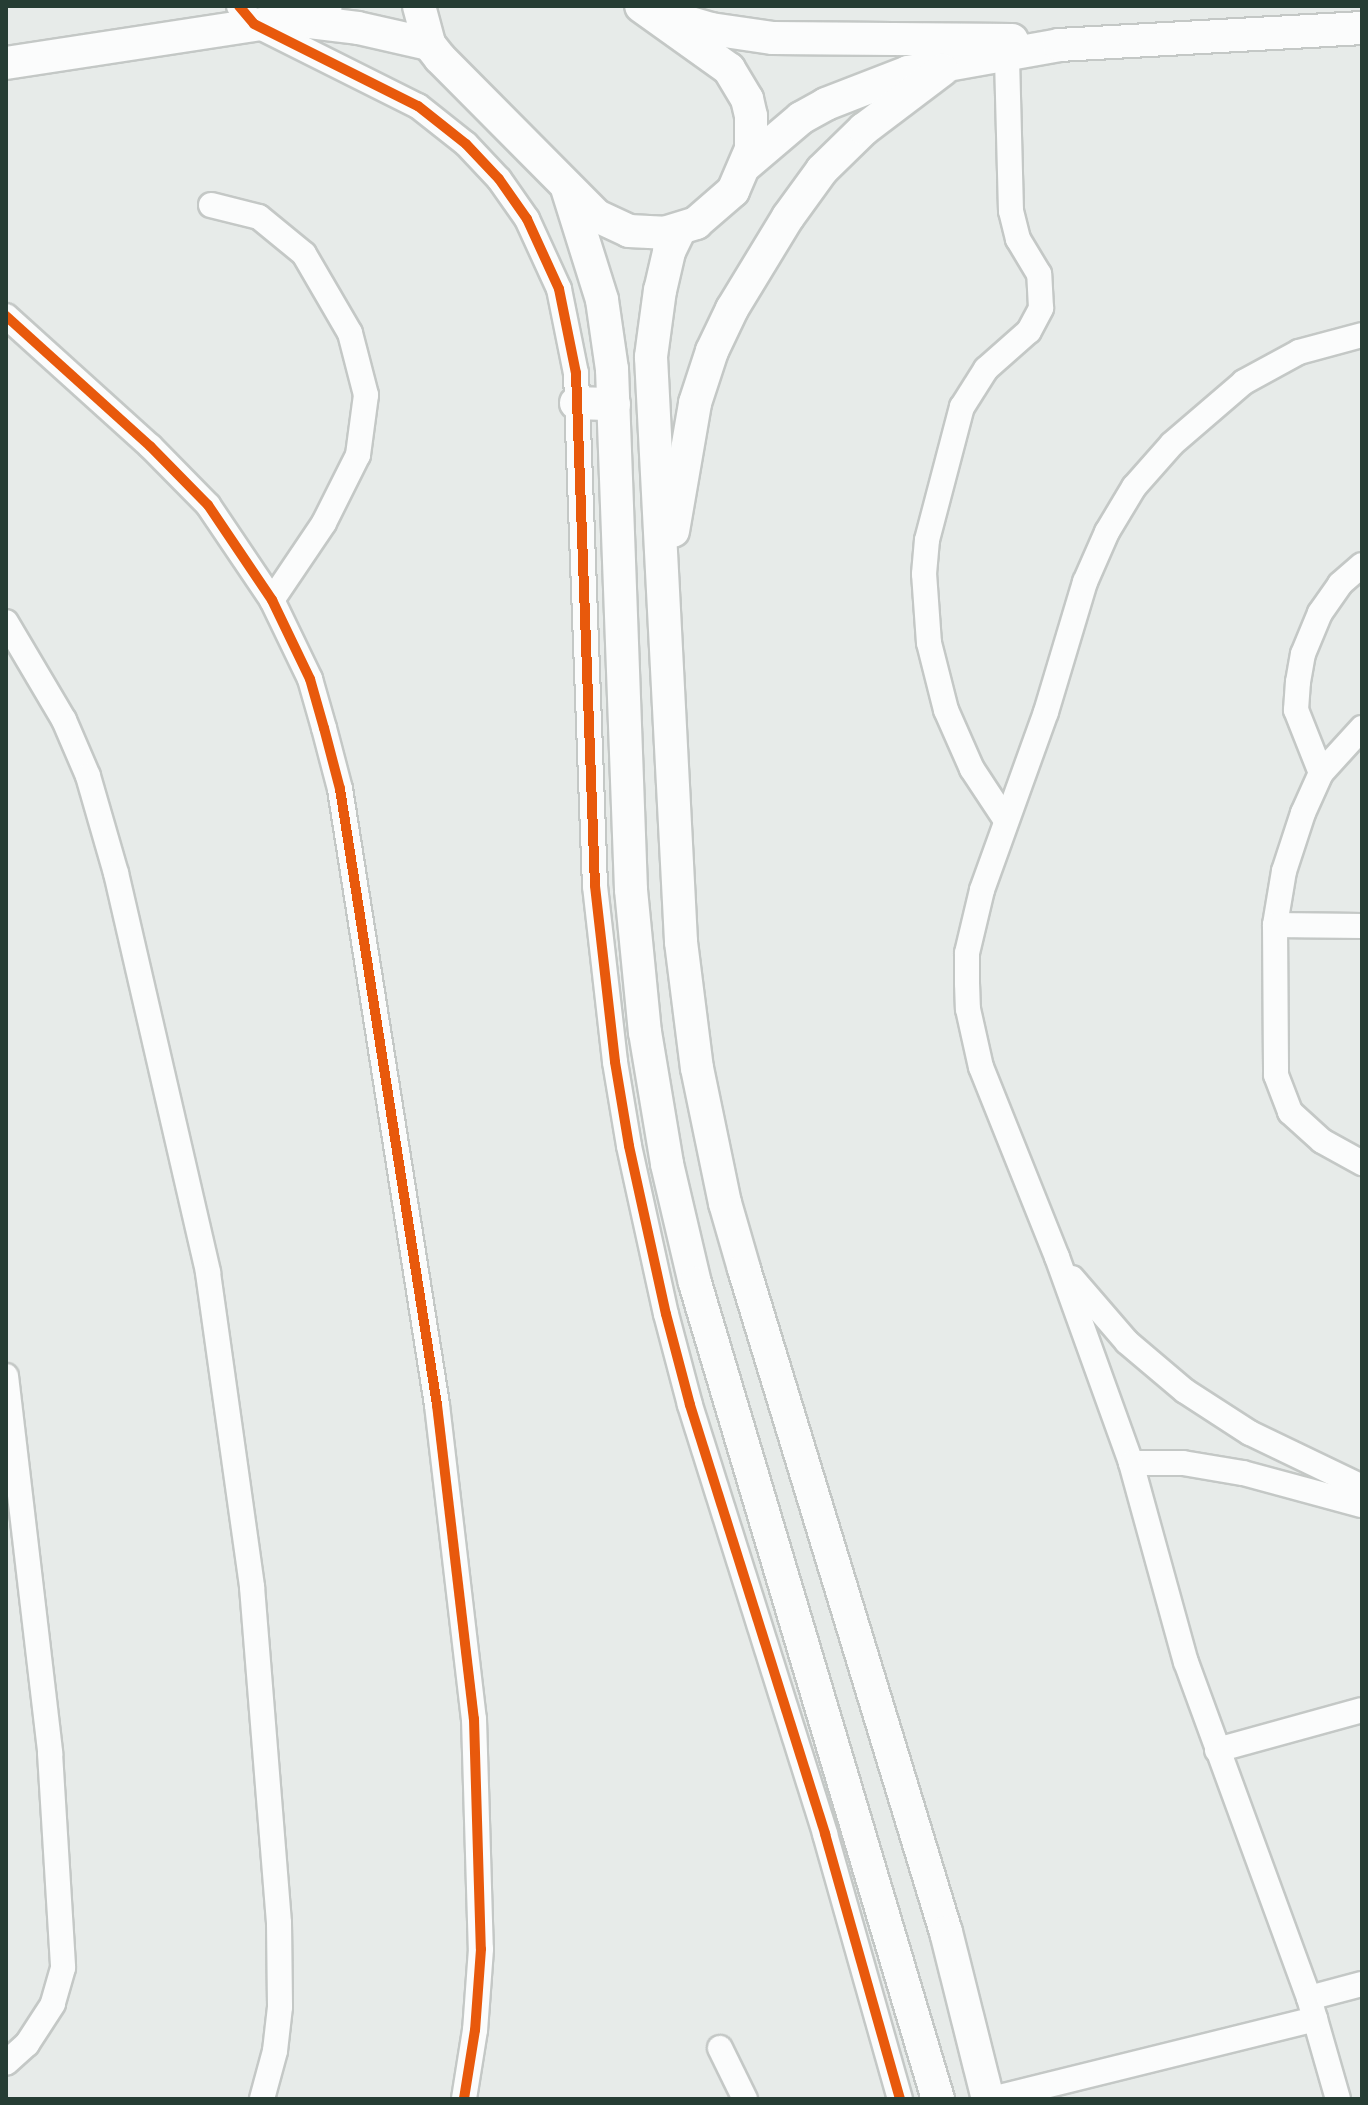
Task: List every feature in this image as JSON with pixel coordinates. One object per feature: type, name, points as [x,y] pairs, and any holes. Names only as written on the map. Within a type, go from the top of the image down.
[{"type":"street","points":[[286,20],[326,6]]},
{"type":"street","points":[[419,6],[429,44],[567,188],[612,225],[647,234],[680,229],[703,218],[722,202],[747,164],[801,118],[879,81],[1059,45],[1362,28]]},
{"type":"street","points":[[642,6],[711,29],[773,38],[1032,40],[1059,45]]},
{"type":"street","points":[[642,6],[716,57],[739,83],[751,116],[751,149],[747,164]]},
{"type":"street","points":[[247,15],[418,106],[443,124],[492,170],[527,219],[559,289],[572,344],[576,403],[595,886],[613,1047],[629,1146],[666,1314],[690,1405],[825,1834],[900,2099]]},
{"type":"street","points":[[6,63],[247,15],[358,28],[429,44]]},
{"type":"street","points":[[1005,819],[972,769],[946,710],[929,643],[924,574],[927,540],[962,407],[986,369],[1029,331],[1041,308],[1039,274],[1018,239],[1011,211],[1007,56]]},
{"type":"street","points":[[663,594],[695,403],[721,330],[788,217],[822,170],[864,129],[948,66]]},
{"type":"street","points":[[567,188],[602,300],[614,404],[631,890],[645,1032],[667,1164],[695,1283],[938,2099]]},
{"type":"street","points":[[211,205],[259,217],[304,254],[350,333],[366,395],[358,455],[324,523],[272,600]]},
{"type":"street","points":[[680,229],[669,252],[660,290],[651,357],[681,942],[709,1136],[744,1269],[946,1932],[990,2099],[1312,2008],[1362,1984]]},
{"type":"street","points":[[6,316],[150,446],[208,505],[272,600],[310,679],[340,789],[437,1405],[474,1719],[481,1949],[475,2030],[464,2099]]},
{"type":"street","points":[[1338,2099],[1312,2008],[1177,1634],[1131,1463],[1057,1257],[998,1117],[977,1054],[968,1009],[967,953],[982,890],[1046,712],[1085,582],[1107,532],[1134,487],[1172,444],[1244,382],[1299,352],[1362,335]]},
{"type":"street","points":[[576,403],[614,404]]},
{"type":"street","points":[[1321,773],[1296,710],[1303,654],[1320,613],[1340,584],[1362,565]]},
{"type":"street","points":[[6,622],[64,720],[88,776],[116,873],[208,1273],[252,1587],[279,1923],[280,2007],[275,2051],[262,2099]]},
{"type":"street","points":[[1362,728],[1351,736],[1321,773],[1303,813],[1284,871],[1275,925],[1276,1075],[1290,1112],[1322,1141],[1362,1163]]},
{"type":"street","points":[[1275,925],[1362,926]]},
{"type":"street","points":[[1057,1257],[1102,1315],[1185,1391],[1250,1433],[1362,1487]]},
{"type":"street","points":[[6,1376],[50,1753],[63,1968],[53,2004],[27,2044],[6,2063]]},
{"type":"street","points":[[1131,1463],[1183,1463],[1243,1473],[1362,1505]]},
{"type":"street","points":[[1217,1750],[1362,1710]]},
{"type":"street","points":[[720,2048],[745,2099]]},
{"type":"cycle path","points":[[239,6],[254,24],[418,106],[466,144],[499,179],[527,219],[559,289],[576,373],[595,886],[615,1062],[629,1146],[666,1314],[690,1405],[825,1834],[900,2099]]},
{"type":"cycle path","points":[[6,316],[150,446],[208,505],[272,600],[310,679],[340,789],[437,1405],[474,1719],[481,1949],[475,2030],[464,2099]]}]
